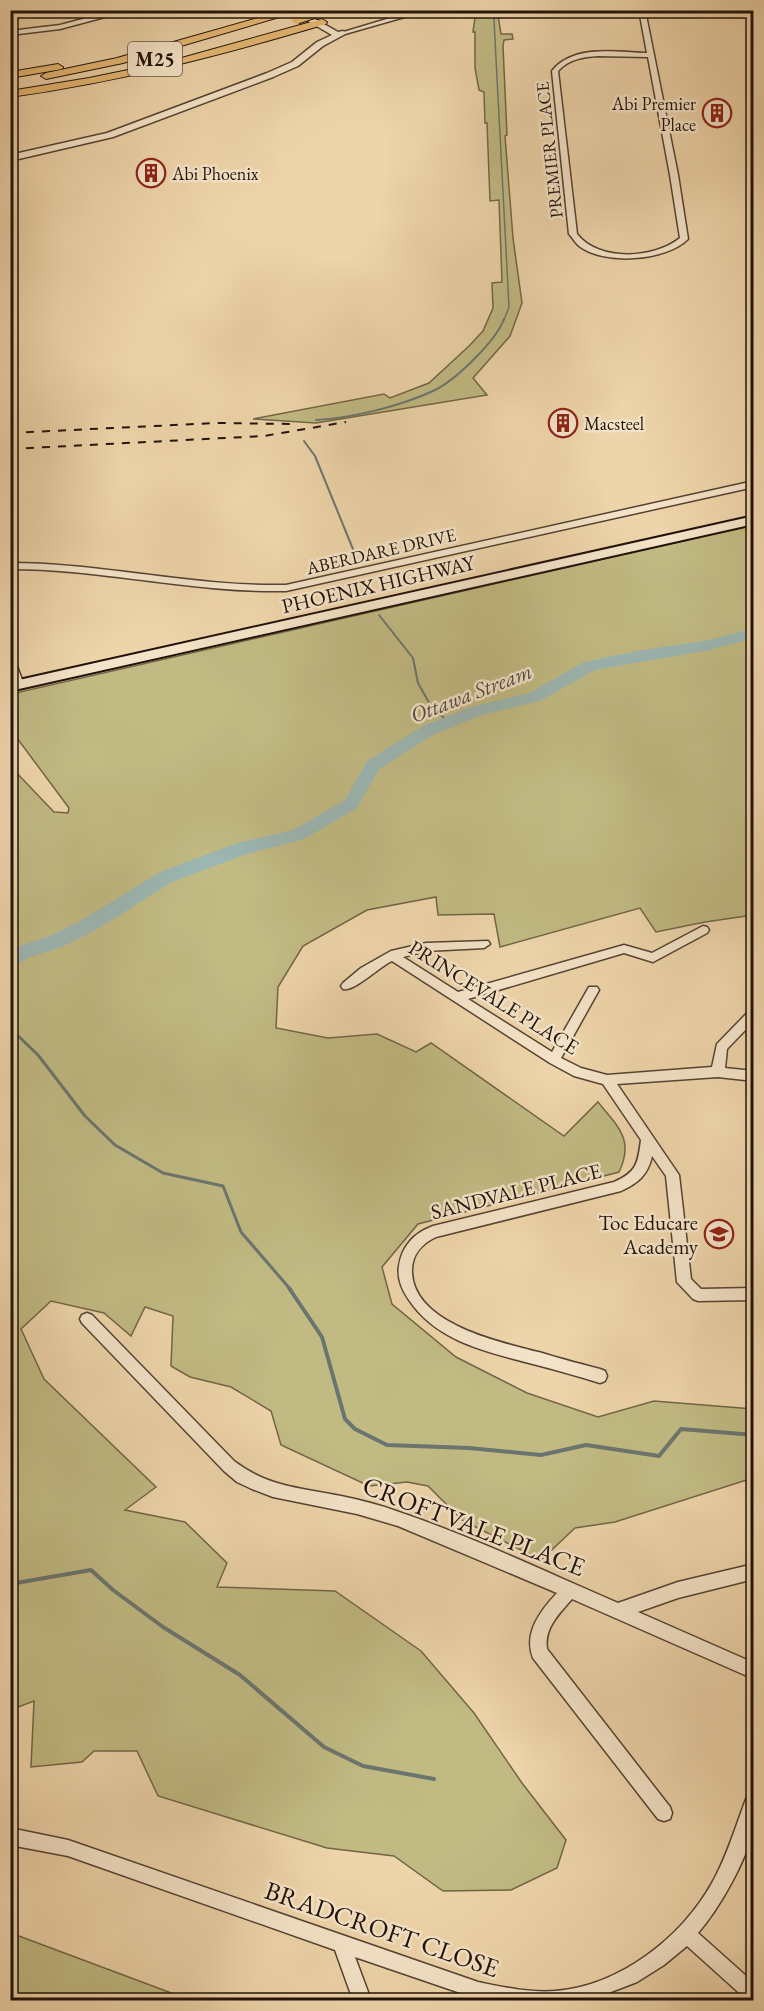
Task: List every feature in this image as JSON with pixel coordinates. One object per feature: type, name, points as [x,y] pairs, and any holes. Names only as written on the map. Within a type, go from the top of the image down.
[{"type":"main road","points":[[10,75],[120,54],[264,10]]},
{"type":"main road","points":[[249,15],[270,10]]},
{"type":"main road","name":"M25","points":[[10,81],[119,61],[295,12],[320,19]]},
{"type":"main road","name":"M25","points":[[10,89],[88,76],[141,63],[295,12]]},
{"type":"main road","points":[[10,94],[74,85],[127,74],[320,19]]},
{"type":"main road","name":"PHOENIX HIGHWAY","points":[[15,686],[753,520]]},
{"type":"street","points":[[10,31],[69,23],[117,10]]},
{"type":"street","points":[[10,31],[60,27],[128,10]]},
{"type":"street","points":[[10,158],[119,132],[295,64],[340,34],[426,10]]},
{"type":"street","name":"PREMIER PLACE","points":[[642,10],[651,55],[684,238],[679,245],[658,253],[628,255],[604,253],[579,242],[573,234],[555,71],[563,62],[582,55],[651,55]]},
{"type":"street","points":[[320,19],[340,34]]},
{"type":"street","name":"ABERDARE DRIVE","points":[[10,566],[76,567],[222,588],[286,588],[753,484]]},
{"type":"street","points":[[10,661],[15,686]]},
{"type":"street","points":[[458,997],[624,949],[653,958],[703,930]]},
{"type":"street","name":"PRINCEVALE PLACE","points":[[347,986],[374,964],[420,947],[484,944]]},
{"type":"street","name":"PRINCEVALE PLACE","points":[[391,956],[554,1060],[578,1072],[607,1080],[718,1072],[753,1076]]},
{"type":"street","points":[[554,1060],[593,990]]},
{"type":"street","points":[[718,1072],[722,1047],[753,1013]]},
{"type":"street","points":[[607,1080],[672,1175],[684,1282],[698,1295],[753,1294]]},
{"type":"street","name":"SANDVALE PLACE","points":[[600,1376],[484,1344],[453,1331],[429,1312],[411,1292],[405,1276],[406,1259],[412,1245],[433,1232],[616,1187],[633,1180],[641,1172],[647,1140]]},
{"type":"street","name":"CROFTVALE PLACE","points":[[87,1319],[229,1466],[259,1487],[333,1501],[398,1518],[619,1611],[753,1671]]},
{"type":"street","points":[[619,1611],[678,1590],[753,1571]]},
{"type":"street","points":[[569,1590],[541,1626],[537,1635],[539,1652],[664,1813]]},
{"type":"street","name":"BRADCROFT CLOSE","points":[[10,1836],[68,1848],[478,1991],[517,1999],[557,2000],[620,1981],[652,1964],[687,1934],[710,1907],[725,1877],[753,1800]]},
{"type":"street","points":[[687,1934],[753,1995]]},
{"type":"street","points":[[342,1944],[362,2001]]},
{"type":"shaded area","points":[[476,10],[500,11],[498,15],[501,34],[512,34],[513,39],[504,40],[503,46],[507,135],[505,136],[513,238],[522,303],[510,336],[473,378],[487,395],[316,423],[253,419],[384,394],[390,398],[429,383],[483,331],[493,308],[492,283],[502,282],[499,200],[490,201],[484,92],[479,90],[475,68],[475,32],[473,32]]},
{"type":"shaded area","points":[[753,525],[753,915],[656,932],[640,908],[500,947],[494,914],[438,915],[436,897],[367,910],[303,946],[278,987],[276,1028],[328,1038],[377,1034],[416,1052],[431,1043],[564,1136],[598,1102],[622,1134],[625,1151],[619,1172],[418,1224],[382,1267],[392,1304],[456,1357],[527,1393],[598,1417],[654,1401],[753,1409],[753,1478],[615,1522],[575,1528],[541,1560],[462,1520],[428,1486],[407,1482],[369,1486],[281,1445],[271,1411],[231,1387],[190,1377],[171,1366],[173,1316],[145,1307],[131,1336],[104,1313],[51,1301],[21,1329],[44,1379],[156,1487],[125,1510],[185,1522],[227,1563],[217,1587],[335,1591],[421,1651],[474,1713],[522,1783],[566,1840],[557,1868],[511,1890],[443,1891],[394,1856],[327,1848],[158,1796],[137,1751],[94,1751],[82,1762],[31,1767],[34,1701],[10,1710],[11,767],[54,812],[68,813],[69,808],[11,730],[11,694]]},
{"type":"shaded area","points":[[11,1933],[190,2000],[11,2000]]},
{"type":"waterway","points":[[496,10],[494,20],[509,307],[504,320]]},
{"type":"waterway","points":[[316,420],[345,417],[376,410],[406,402],[433,391],[452,379],[474,360],[493,338],[504,319]]},
{"type":"waterway","points":[[304,441],[315,456],[357,559]]},
{"type":"waterway","points":[[368,585],[370,590]]},
{"type":"waterway","points":[[379,615],[413,658],[418,683],[432,708],[449,722]]},
{"type":"waterway","name":"Ottawa Stream","points":[[10,962],[21,953],[57,941],[89,925],[166,877],[243,848],[298,835],[351,804],[373,765],[429,730],[477,711],[534,697],[590,666],[710,645],[754,633]]},
{"type":"waterway","points":[[10,1028],[38,1055],[85,1116],[115,1145],[163,1173],[223,1186],[241,1232],[291,1290]]},
{"type":"waterway","points":[[289,1288],[322,1337],[345,1419],[355,1429],[387,1445],[469,1448],[541,1455],[586,1445],[659,1456],[681,1429],[754,1435]]},
{"type":"waterway","points":[[10,1584],[91,1570],[113,1590],[163,1627],[240,1675],[324,1747],[363,1766],[434,1779]]},
{"type":"railway","points":[[10,449],[264,436],[346,422]]},
{"type":"railway","points":[[10,433],[216,423],[295,424]]},
{"type":"place","name":"Abi Premier Place","points":[[717,113]]},
{"type":"place","name":"Abi Phoenix","points":[[151,173]]},
{"type":"place","name":"Macsteel","points":[[563,423]]},
{"type":"place","name":"Toc Educare Academy","points":[[719,1234]]}]
